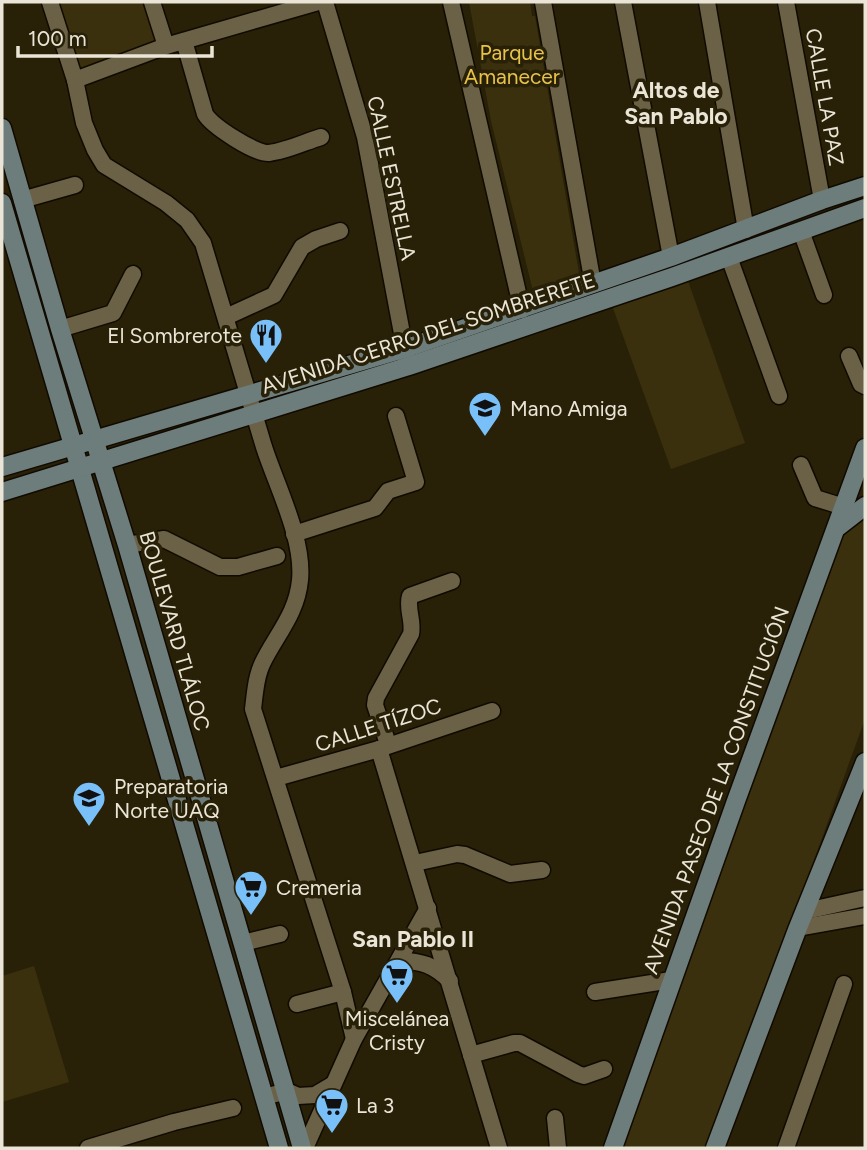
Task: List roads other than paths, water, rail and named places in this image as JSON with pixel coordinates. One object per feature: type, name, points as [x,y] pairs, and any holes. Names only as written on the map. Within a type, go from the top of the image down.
[{"type":"street","points":[[50,2],[75,80],[84,123],[104,165],[166,203],[187,220],[203,243],[248,395],[294,534],[300,560],[298,599],[285,627],[263,662],[253,709],[354,1038]]},
{"type":"street","points":[[152,2],[166,46]]},
{"type":"street","points":[[75,80],[166,46],[318,2]]},
{"type":"street","name":"CALLE ESTRELLA","points":[[325,2],[365,137],[407,357]]},
{"type":"street","points":[[451,2],[522,310]]},
{"type":"street","points":[[543,2],[593,284]]},
{"type":"street","points":[[623,2],[671,257]]},
{"type":"street","points":[[706,2],[746,230]]},
{"type":"street","name":"CALLE LA PAZ","points":[[786,2],[822,200]]},
{"type":"street","points":[[184,41],[205,114],[209,121],[223,131],[262,153],[321,137]]},
{"type":"street","name":"BOULEVARD TLÁLOC","points":[[2,128],[304,1148]]},
{"type":"street","points":[[22,200],[75,185]]},
{"type":"street","name":"AVENIDA CERRO DEL SOMBRERETE","points":[[2,492],[254,414],[407,357],[522,310],[865,186]]},
{"type":"street","points":[[2,203],[279,1148]]},
{"type":"street","name":"AVENIDA CERRO DEL SOMBRERETE","points":[[2,467],[248,395],[407,357],[729,257],[865,208]]},
{"type":"street","points":[[226,317],[274,295],[280,289],[302,247],[341,231]]},
{"type":"street","points":[[801,231],[824,295]]},
{"type":"street","points":[[729,257],[779,396]]},
{"type":"street","points":[[60,329],[113,313],[132,274]]},
{"type":"street","points":[[849,356],[861,384],[865,386]]},
{"type":"street","points":[[294,534],[374,508],[388,491],[416,482],[396,415]]},
{"type":"street","name":"AVENIDA PASEO DE LA CONSTITUCIÓN","points":[[613,1148],[671,980],[865,449]]},
{"type":"street","points":[[801,465],[815,498],[844,507]]},
{"type":"street","points":[[836,529],[865,506]]},
{"type":"street","points":[[127,545],[164,539],[220,567],[229,568],[277,556]]},
{"type":"street","points":[[452,581],[410,596],[408,601],[413,625],[411,634],[376,698],[375,705],[415,863],[499,1148]]},
{"type":"street","name":"CALLE TÍZOC","points":[[276,778],[384,747],[492,711]]},
{"type":"street","points":[[715,1148],[798,928],[856,801],[865,762]]},
{"type":"street","points":[[415,863],[457,854],[510,874],[542,870]]},
{"type":"street","points":[[806,911],[865,898]]},
{"type":"street","points":[[304,1148],[354,1038],[428,908]]},
{"type":"street","points":[[798,928],[865,916]]},
{"type":"street","points":[[243,943],[280,934]]},
{"type":"street","points":[[399,961],[431,966],[450,982]]},
{"type":"street","points":[[595,992],[671,980]]},
{"type":"street","points":[[786,1148],[844,984]]},
{"type":"street","points":[[297,1004],[342,992]]},
{"type":"street","points":[[471,1055],[514,1043],[527,1046],[584,1076],[604,1069]]},
{"type":"street","points":[[264,1097],[287,1091],[298,1096],[315,1095],[332,1084]]},
{"type":"street","points":[[88,1148],[174,1122],[233,1108]]},
{"type":"street","points":[[555,1118],[558,1148]]},
{"type":"place","name":"El Sombrerote","points":[[266,365]]},
{"type":"place","name":"Mano Amiga","points":[[485,438]]},
{"type":"place","name":"Preparatoria Norte UAQ","points":[[89,828]]},
{"type":"place","name":"Cremeria","points":[[251,917]]},
{"type":"place","name":"Miscelánea Cristy","points":[[397,1005]]},
{"type":"place","name":"La 3","points":[[332,1135]]},
{"type":"district","name":"Altos de San Pablo","points":[[676,103]]},
{"type":"district","name":"San Pablo II","points":[[413,939]]},
{"type":"park label","name":"Parque Amanecer","points":[[512,64]]}]
